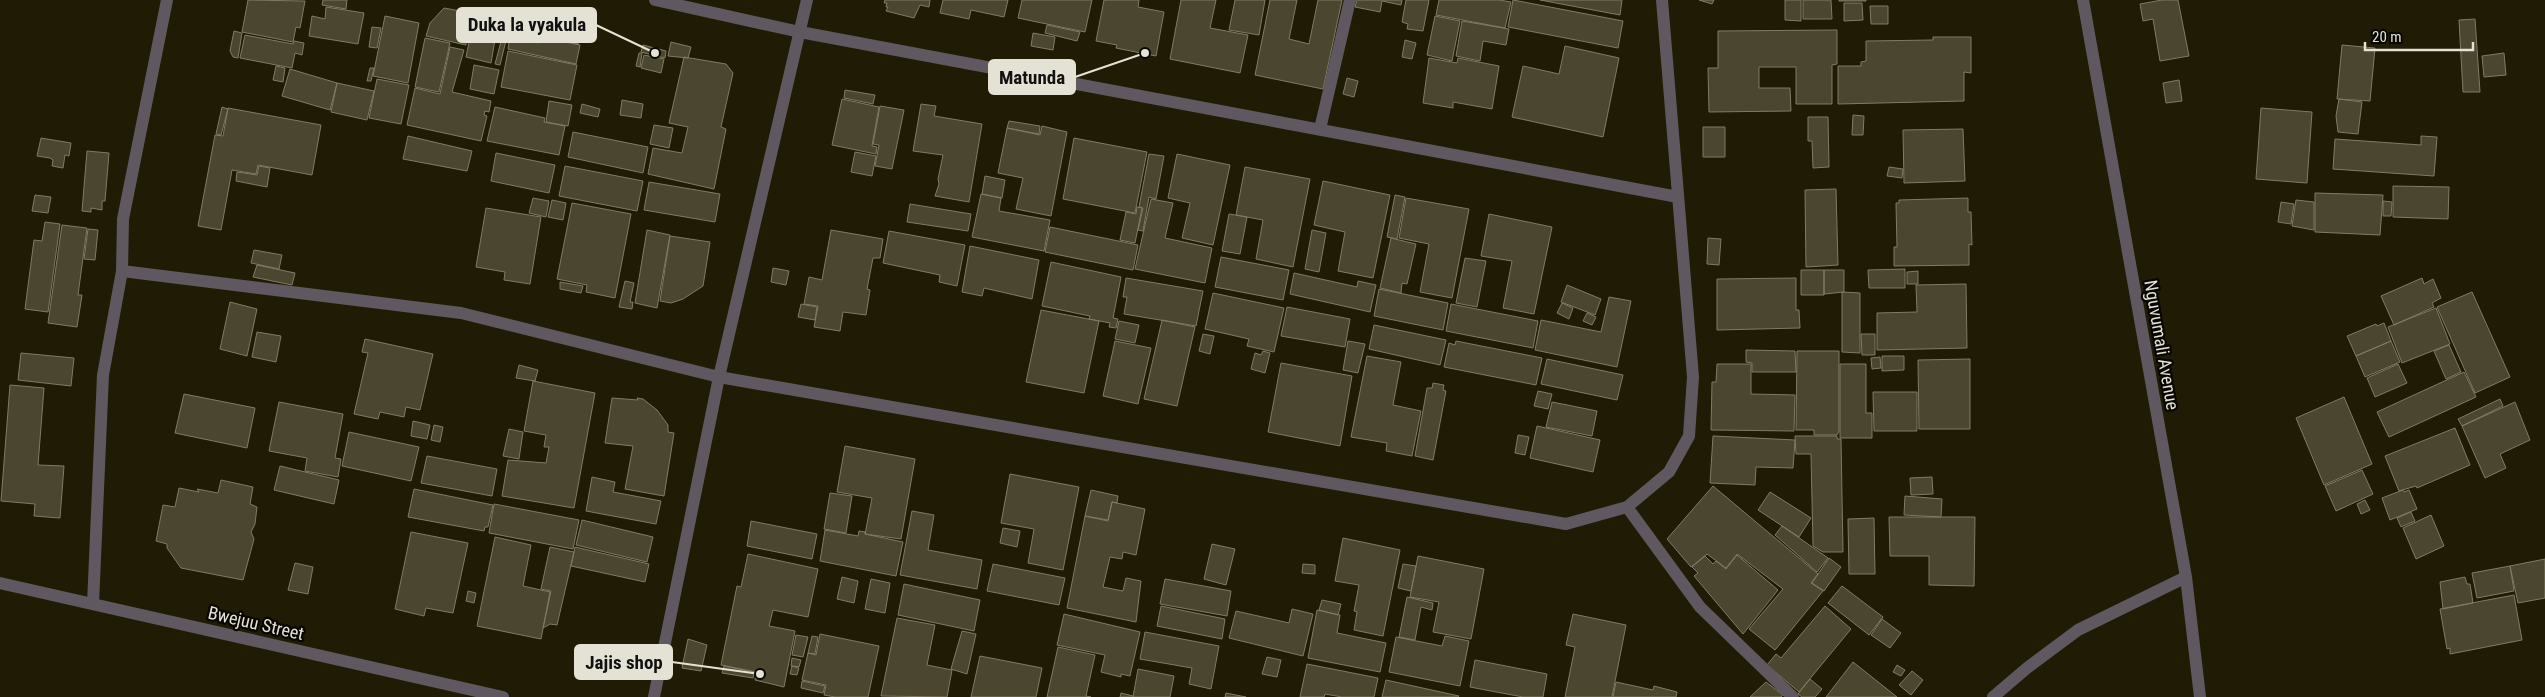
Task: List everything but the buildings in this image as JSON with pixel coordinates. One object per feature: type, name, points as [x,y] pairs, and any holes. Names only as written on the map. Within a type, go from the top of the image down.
[{"type":"street","points":[[93,604],[103,375],[122,271],[123,219],[168,0]]},
{"type":"street","points":[[655,0],[800,32],[1678,197]]},
{"type":"street","points":[[654,697],[719,377],[808,0]]},
{"type":"street","points":[[1320,129],[1350,0]]},
{"type":"street","points":[[122,271],[461,314],[719,377],[1566,524],[1627,508],[1669,472],[1689,436],[1693,377],[1662,0]]},
{"type":"street","name":"Nguvumali Avenue","points":[[2083,0],[2186,577],[2200,697]]},
{"type":"street","points":[[1627,508],[1700,607],[1793,697]]},
{"type":"street","points":[[1993,697],[2027,668],[2078,630],[2186,577]]},
{"type":"street","name":"Bwejuu Street","points":[[0,583],[503,697]]},
{"type":"place","name":"Duka la vyakula","points":[[655,53]]},
{"type":"place","name":"Matunda","points":[[1145,53]]},
{"type":"place","name":"Jajis shop","points":[[760,674]]}]
